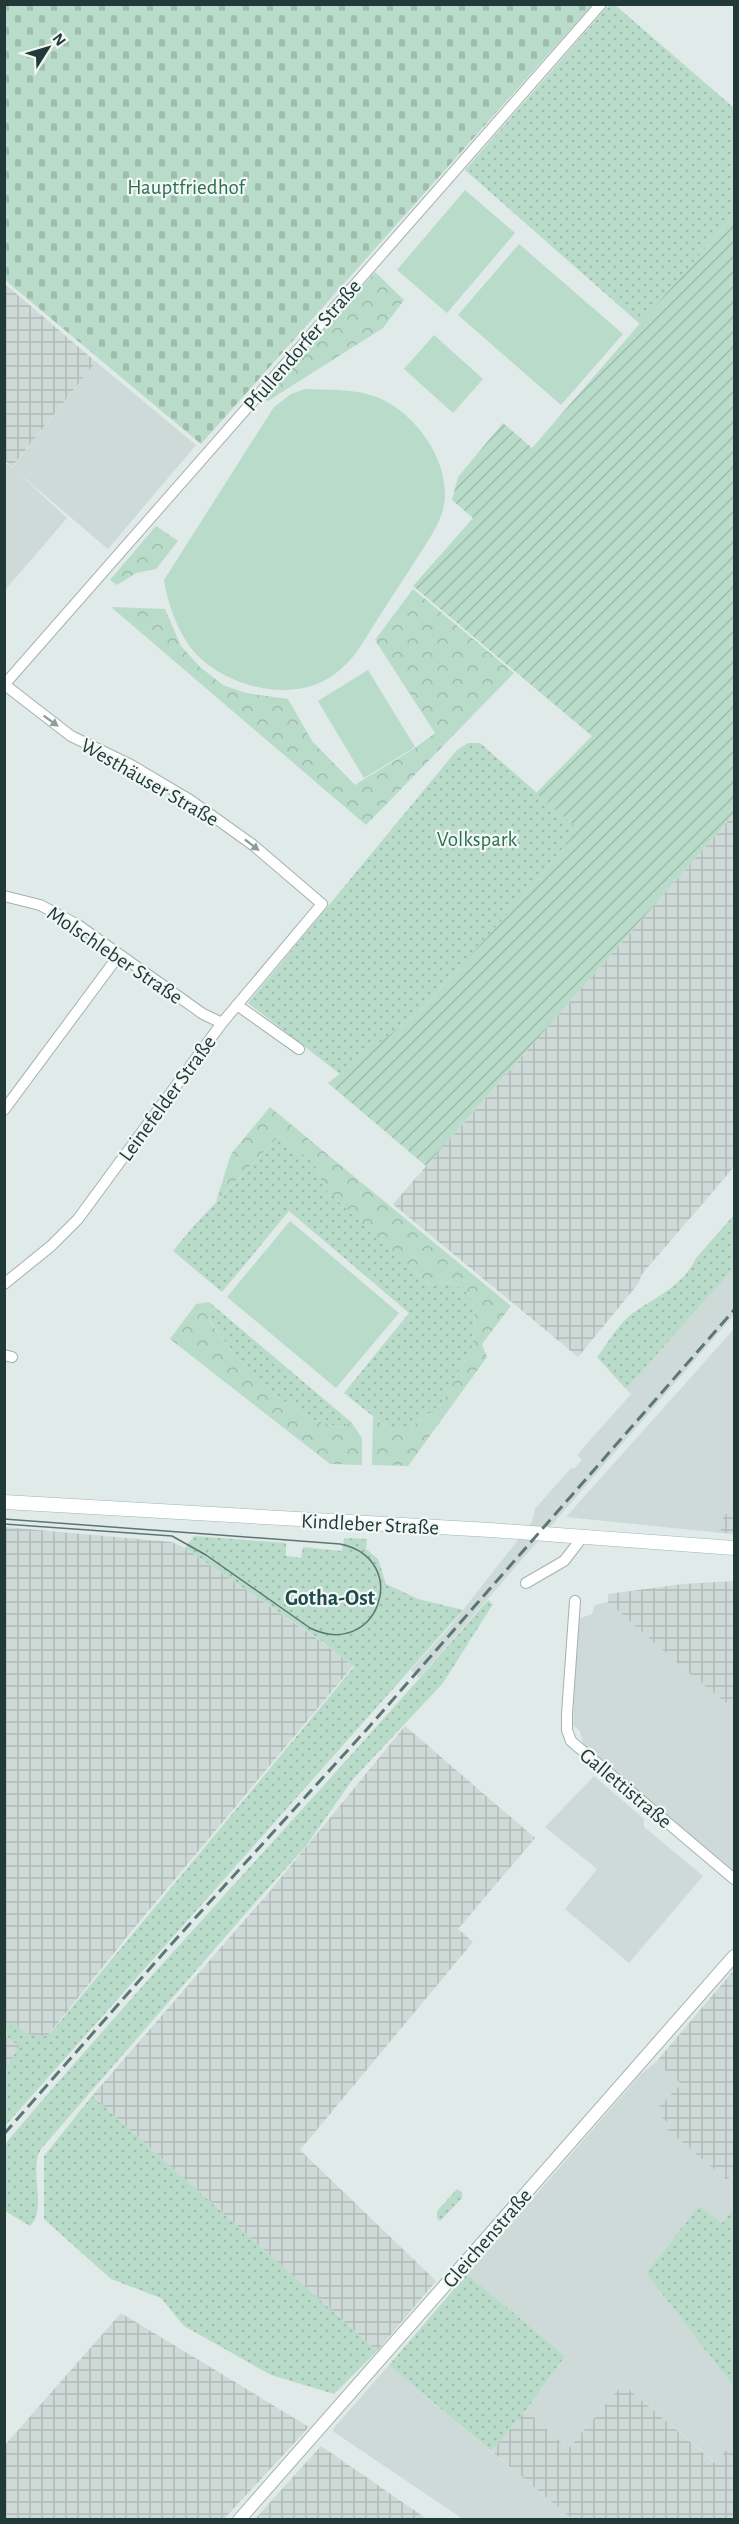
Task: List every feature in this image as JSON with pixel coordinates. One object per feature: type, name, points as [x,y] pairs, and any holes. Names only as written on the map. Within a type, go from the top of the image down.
[{"type":"main road","name":"Kindleber Straße","points":[[4,1502],[490,1530],[735,1548]]},
{"type":"street","name":"Pfullendorfer Straße","points":[[5,685],[601,4]]},
{"type":"street","name":"Westhäuser Straße","points":[[5,685],[71,736],[130,765],[190,800],[253,845],[322,904]]},
{"type":"street","name":"Molschleber Straße","points":[[4,896],[40,905],[78,925],[203,1014],[222,1023]]},
{"type":"street","name":"Leinefelder Straße","points":[[4,1284],[51,1246],[78,1220],[222,1023],[322,904]]},
{"type":"street","points":[[4,1110],[119,955]]},
{"type":"street","points":[[237,1005],[299,1049]]},
{"type":"street","points":[[526,1583],[564,1561],[578,1543]]},
{"type":"street","name":"Gallettistraße","points":[[575,1601],[567,1714],[567,1730],[571,1741],[735,1879]]},
{"type":"street","name":"Gleichenstraße","points":[[239,2520],[735,1956]]},
{"type":"shaded area","points":[[5,284],[96,362],[12,467],[4,460]]},
{"type":"shaded area","points":[[96,362],[196,445],[108,549],[16,471],[67,518],[5,590],[5,462],[12,468]]},
{"type":"shaded area","points":[[734,814],[734,1167],[642,1274],[638,1284],[578,1357],[393,1204]]},
{"type":"shaded area","points":[[734,1268],[734,1315],[419,1678],[411,1670],[449,1628],[532,1522],[535,1509],[571,1468],[574,1469],[582,1460],[577,1455],[631,1394],[626,1389]]},
{"type":"shaded area","points":[[734,1329],[734,1504],[718,1524],[722,1533],[566,1517]]},
{"type":"shaded area","points":[[734,1504],[734,1534],[722,1533],[718,1524]]},
{"type":"shaded area","points":[[5,1527],[172,1542],[185,1548],[353,1666],[130,1933],[30,2058],[5,2095]]},
{"type":"shaded area","points":[[734,1581],[734,1709],[608,1602],[608,1594],[683,1584]]},
{"type":"shaded area","points":[[608,1602],[734,1709],[734,1871],[607,1766],[583,1744],[580,1731],[573,1725],[578,1619],[592,1614],[595,1605]]},
{"type":"shaded area","points":[[405,1726],[535,1838],[458,1929],[473,1942],[300,2150],[436,2281],[377,2351],[92,2096],[270,1891]]},
{"type":"shaded area","points":[[594,1776],[644,1819],[644,1827],[703,1876],[629,1963],[565,1909],[597,1869],[545,1827]]},
{"type":"shaded area","points":[[734,1970],[734,2172],[727,2180],[667,2129],[670,2125],[655,2111],[681,2084],[656,2062]]},
{"type":"shaded area","points":[[656,2062],[681,2084],[676,2090],[670,2125],[667,2128],[727,2180],[734,2172],[734,2208],[722,2223],[699,2206],[646,2273],[734,2387],[734,2442],[716,2463],[623,2384],[568,2449],[526,2410],[565,2356],[467,2274],[641,2074]]},
{"type":"shaded area","points":[[121,2313],[309,2427],[224,2519],[5,2519],[5,2445]]},
{"type":"shaded area","points":[[389,2365],[572,2519],[463,2519],[334,2432],[333,2429]]},
{"type":"shaded area","points":[[623,2384],[715,2463],[734,2442],[734,2519],[572,2519],[491,2451],[526,2410],[568,2449]]},
{"type":"shaded area","points":[[321,2446],[427,2519],[255,2519]]},
{"type":"green space","name":"Hauptfriedhof","points":[[4,5],[592,5],[201,444],[5,280]]},
{"type":"green space","points":[[609,5],[615,5],[734,108],[734,215],[640,324],[465,170]]},
{"type":"green space","points":[[465,190],[515,233],[447,313],[397,270]]},
{"type":"green space","points":[[734,215],[734,814],[426,1166],[328,1083],[420,1011],[531,888],[578,829],[536,793],[592,736],[413,586],[473,518],[452,500],[458,477],[503,423],[532,448]]},
{"type":"green space","points":[[519,244],[623,334],[561,405],[458,315]]},
{"type":"green space","points":[[375,272],[404,300],[383,328],[268,401],[264,398]]},
{"type":"green space","points":[[434,335],[483,379],[453,413],[404,369]]},
{"type":"green space","points":[[305,389],[340,390],[374,396],[404,414],[417,427],[437,458],[443,475],[445,493],[443,510],[429,540],[361,646],[347,663],[326,680],[308,687],[288,690],[268,689],[248,685],[229,677],[211,667],[197,655],[175,620],[164,580],[274,407],[291,394]]},
{"type":"green space","points":[[156,526],[178,541],[156,569],[136,573],[117,585],[110,580]]},
{"type":"green space","points":[[413,589],[514,673],[366,825],[111,607],[165,609],[181,646],[200,667],[223,685],[246,693],[288,699],[312,741],[355,785],[435,733],[375,640]]},
{"type":"green space","points":[[368,670],[415,747],[364,778],[318,701]]},
{"type":"green space","name":"Volkspark","points":[[468,743],[480,743],[578,829],[531,888],[420,1011],[340,1074],[248,1003],[457,750]]},
{"type":"green space","points":[[270,1107],[511,1306],[482,1344],[487,1357],[408,1466],[372,1465],[373,1417],[390,1430],[413,1425],[441,1405],[473,1345],[475,1310],[468,1293],[451,1282],[429,1285],[325,1189],[314,1163],[279,1136],[216,1202],[231,1154]]},
{"type":"green space","points":[[279,1136],[314,1163],[325,1189],[429,1285],[451,1282],[468,1293],[475,1310],[473,1345],[441,1405],[413,1425],[390,1430],[344,1393],[409,1313],[289,1211],[222,1292],[173,1251]]},
{"type":"green space","points":[[734,1215],[734,1268],[626,1389],[597,1357],[628,1317],[669,1290],[684,1276],[696,1258]]},
{"type":"green space","points":[[290,1221],[399,1313],[336,1388],[227,1297]]},
{"type":"green space","points":[[209,1302],[351,1422],[343,1428],[316,1421],[277,1397],[237,1358],[210,1321]]},
{"type":"green space","points":[[209,1302],[210,1322],[237,1358],[277,1397],[316,1421],[343,1428],[351,1422],[362,1438],[362,1465],[330,1464],[170,1339],[196,1304]]},
{"type":"green space","points":[[194,1536],[286,1543],[286,1556],[301,1558],[303,1547],[342,1551],[344,1538],[367,1539],[366,1549],[378,1559],[386,1584],[418,1599],[463,1610],[5,2126],[5,2071],[19,2046],[5,2035],[5,2031],[12,2022],[29,2034],[49,2035],[354,1667],[320,1640],[185,1548]]},
{"type":"green space","points":[[488,1600],[493,1604],[443,1683],[353,1779],[306,1846],[41,2149],[36,2168],[37,2210],[30,2226],[5,2211],[5,2144],[124,2007]]},
{"type":"green space","points":[[92,2096],[377,2351],[334,2394],[271,2375],[184,2326],[161,2298],[111,2279],[44,2219],[44,2156]]},
{"type":"green space","points":[[457,2189],[462,2192],[462,2198],[440,2221],[437,2218],[437,2211]]},
{"type":"green space","points":[[699,2206],[722,2223],[734,2208],[734,2387],[646,2273]]},
{"type":"green space","points":[[467,2274],[565,2356],[526,2410],[491,2451],[389,2365]]},
{"type":"tram line","points":[[4,1519],[340,1544],[362,1553],[376,1568],[381,1586],[378,1604],[369,1620],[354,1631],[334,1634],[310,1628],[206,1555],[172,1536],[4,1524]]},
{"type":"railway","points":[[4,2134],[167,1949],[368,1728],[734,1310]]},
{"type":"district","name":"Gotha-Ost","points":[[330,1597]]}]
